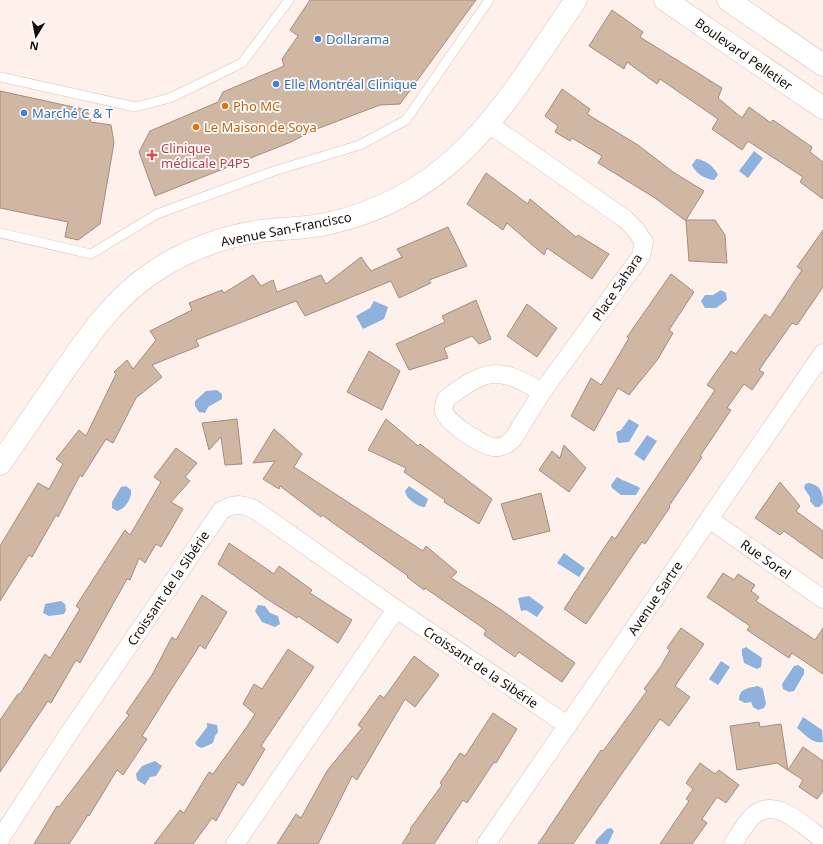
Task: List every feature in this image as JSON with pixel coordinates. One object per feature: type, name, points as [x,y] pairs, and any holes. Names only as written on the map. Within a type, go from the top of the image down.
[{"type":"street","name":"Avenue San-Francisco","points":[[0,464],[102,318],[125,294],[149,275],[182,256],[225,239],[259,231],[309,227],[340,221],[370,211],[401,198],[443,170],[489,124],[576,0]]},
{"type":"street","name":"Boulevard Pelletier","points":[[665,0],[823,108]]},
{"type":"street","points":[[728,0],[823,65]]},
{"type":"street","name":"Place Sahara","points":[[489,124],[625,218],[644,242],[641,256],[542,392],[513,439],[501,447],[493,447],[485,444],[449,421],[443,411],[446,399],[474,380],[491,373],[506,374],[519,379],[542,392]]},
{"type":"street","name":"Avenue Sartre","points":[[486,844],[823,354]]},
{"type":"street","name":"Croissant de la Sibérie","points":[[0,839],[4,830],[69,733],[216,517],[221,511],[231,504],[242,504],[254,509],[396,609],[567,725]]},
{"type":"street","name":"Rue Sorel","points":[[709,519],[823,599]]},
{"type":"street","points":[[235,844],[396,609]]},
{"type":"street","points":[[733,844],[753,816],[760,810],[771,809],[789,815],[823,840]]},
{"type":"lane","points":[[0,77],[135,106],[170,98],[242,63],[290,0]]},
{"type":"lane","points":[[0,232],[91,254],[157,214],[274,171],[360,145],[406,120],[489,0]]},
{"type":"water","points":[[754,151],[763,158],[748,178],[739,171]]},
{"type":"water","points":[[696,159],[706,162],[712,166],[718,175],[714,180],[704,177],[695,171],[692,165]]},
{"type":"water","points":[[721,290],[726,293],[727,300],[716,308],[705,308],[701,301],[705,295],[713,295]]},
{"type":"water","points":[[374,301],[388,307],[384,319],[363,329],[356,316],[370,308]]},
{"type":"water","points":[[217,390],[222,394],[222,399],[208,407],[205,413],[199,412],[195,406],[195,401],[206,391]]},
{"type":"water","points":[[629,419],[639,425],[629,442],[618,443],[616,432],[621,430]]},
{"type":"water","points":[[647,435],[657,441],[644,461],[634,454]]},
{"type":"water","points":[[617,477],[640,488],[636,495],[621,495],[612,488],[611,485]]},
{"type":"water","points":[[809,483],[816,485],[821,492],[823,503],[819,507],[815,507],[810,501],[810,497],[804,488],[805,484]]},
{"type":"water","points":[[126,486],[131,490],[129,500],[125,506],[117,511],[112,508],[112,502],[121,487]]},
{"type":"water","points":[[409,486],[428,499],[425,507],[422,507],[410,500],[405,491]]},
{"type":"water","points":[[564,553],[585,568],[579,577],[557,563]]},
{"type":"water","points":[[529,596],[544,607],[537,617],[526,610],[521,611],[518,598]]},
{"type":"water","points":[[61,601],[65,604],[66,610],[64,614],[49,616],[43,613],[45,604]]},
{"type":"water","points":[[258,605],[265,606],[270,613],[278,616],[280,624],[275,627],[262,622],[255,611]]},
{"type":"water","points":[[746,647],[762,658],[761,667],[757,669],[744,663],[742,649]]},
{"type":"water","points":[[721,661],[730,667],[718,685],[709,679]]},
{"type":"water","points":[[798,665],[804,669],[804,674],[794,691],[789,692],[783,689],[782,684],[794,666]]},
{"type":"water","points":[[758,686],[763,689],[766,704],[764,708],[758,710],[753,707],[751,702],[745,703],[739,700],[739,696],[745,689]]},
{"type":"water","points":[[803,717],[822,730],[823,742],[816,742],[812,740],[797,728]]},
{"type":"water","points":[[207,723],[217,725],[218,732],[213,743],[202,748],[197,746],[195,743],[207,727]]},
{"type":"water","points":[[155,761],[162,766],[156,776],[150,777],[145,785],[137,780],[136,774],[142,766]]},
{"type":"water","points":[[611,828],[614,831],[608,844],[596,844],[595,842],[599,837],[607,829]]},
{"type":"building","points":[[310,0],[476,0],[400,104],[380,105],[314,130],[291,142],[155,196],[139,152],[150,131],[218,102],[223,92],[284,66],[282,59],[298,36],[290,30]]},
{"type":"building","points":[[612,10],[643,32],[640,37],[722,88],[718,98],[742,118],[749,107],[771,123],[773,120],[812,147],[810,152],[823,162],[823,199],[800,182],[803,177],[748,141],[742,150],[712,129],[718,119],[660,79],[657,84],[627,62],[624,69],[589,46]]},
{"type":"building","points":[[562,89],[590,109],[587,114],[638,145],[673,172],[704,191],[686,220],[715,220],[725,235],[727,263],[689,261],[686,221],[655,198],[598,163],[602,156],[572,138],[570,141],[555,132],[558,126],[545,116]]},
{"type":"building","points":[[0,91],[87,110],[91,122],[111,125],[114,143],[100,224],[78,240],[65,237],[68,222],[0,208]]},
{"type":"building","points":[[486,173],[528,204],[530,199],[576,237],[578,235],[609,254],[592,279],[547,248],[544,255],[507,223],[503,230],[467,204]]},
{"type":"building","points":[[448,227],[467,266],[429,280],[431,283],[399,298],[391,281],[305,316],[296,301],[196,340],[199,346],[152,365],[162,377],[136,398],[113,443],[106,439],[82,477],[80,475],[58,517],[56,515],[32,557],[29,555],[0,601],[0,546],[38,483],[49,489],[63,464],[56,459],[79,430],[86,436],[116,374],[114,372],[127,360],[133,369],[156,340],[150,331],[192,310],[189,303],[222,290],[224,293],[253,275],[261,286],[273,280],[277,292],[321,275],[326,284],[361,257],[371,271],[402,257],[397,249]]},
{"type":"building","points":[[823,230],[823,287],[797,325],[792,323],[759,370],[764,373],[752,390],[744,384],[727,408],[731,410],[700,456],[702,457],[669,506],[670,507],[645,544],[642,542],[586,624],[564,609],[612,536],[615,539],[715,390],[707,385],[731,351],[736,354],[765,314],[770,318],[802,270],[797,267]]},
{"type":"building","points":[[671,274],[694,292],[669,330],[673,333],[658,359],[629,395],[618,388],[594,431],[571,416],[591,378],[601,385],[629,338],[627,337]]},
{"type":"building","points":[[476,300],[491,339],[479,344],[472,336],[444,348],[448,358],[409,370],[396,344],[445,322],[442,316]]},
{"type":"building","points":[[527,304],[557,328],[537,357],[507,336]]},
{"type":"building","points":[[369,351],[400,371],[382,410],[347,392]]},
{"type":"building","points":[[237,419],[242,464],[225,465],[221,437],[209,450],[202,423]]},
{"type":"building","points":[[386,419],[418,446],[420,444],[492,499],[479,524],[444,502],[445,500],[404,472],[406,468],[368,450]]},
{"type":"building","points":[[274,429],[302,454],[294,467],[423,551],[426,546],[457,572],[451,578],[500,609],[575,663],[562,682],[519,652],[515,657],[484,635],[486,630],[425,588],[424,590],[407,577],[408,576],[322,515],[321,517],[280,486],[279,489],[263,479],[275,461],[253,463]]},
{"type":"building","points":[[564,445],[586,468],[569,492],[539,470],[552,451],[560,458]]},
{"type":"building","points":[[176,448],[197,463],[185,477],[190,481],[171,502],[183,509],[161,547],[156,544],[145,563],[139,558],[130,580],[127,579],[80,663],[76,660],[51,703],[48,701],[0,772],[0,720],[18,694],[20,694],[45,654],[50,658],[80,609],[76,606],[125,530],[130,535],[161,482],[154,477]]},
{"type":"building","points":[[780,482],[800,506],[796,511],[823,531],[823,559],[784,531],[780,535],[755,518]]},
{"type":"building","points":[[541,493],[550,531],[513,540],[501,504]]},
{"type":"building","points":[[229,543],[274,574],[279,566],[312,590],[310,593],[352,620],[338,643],[298,616],[297,618],[267,599],[218,564]]},
{"type":"building","points":[[723,573],[734,580],[738,574],[755,585],[751,591],[759,597],[756,601],[815,640],[823,628],[823,674],[792,653],[789,658],[747,630],[750,626],[707,597]]},
{"type":"building","points":[[202,595],[227,612],[205,649],[200,645],[169,693],[142,736],[147,739],[123,775],[117,770],[89,816],[88,815],[69,844],[34,844],[57,806],[59,807],[129,715],[126,713],[152,675],[172,637],[176,640]]},
{"type":"building","points":[[681,628],[704,644],[675,686],[690,697],[669,726],[660,719],[573,844],[538,844],[601,750],[603,751],[647,691],[644,689],[661,666],[670,650],[667,648]]},
{"type":"building","points":[[288,649],[314,667],[261,746],[265,749],[243,786],[238,782],[216,821],[212,818],[193,844],[154,844],[180,810],[184,813],[209,772],[213,774],[246,728],[255,714],[243,704],[254,684],[262,689]]},
{"type":"building","points":[[414,656],[439,675],[415,707],[405,699],[357,780],[352,776],[318,844],[277,844],[296,814],[301,818],[327,771],[362,728],[358,725],[380,695],[384,698]]},
{"type":"building","points":[[493,713],[517,729],[496,763],[494,762],[467,803],[463,800],[434,844],[402,844],[411,830],[410,829],[442,785],[440,783],[460,753],[465,756]]},
{"type":"building","points":[[759,722],[760,727],[781,724],[788,770],[803,747],[823,761],[823,791],[817,799],[799,787],[803,780],[777,763],[737,770],[730,726]]},
{"type":"building","points":[[700,763],[715,774],[719,770],[739,785],[726,803],[717,797],[702,819],[707,823],[692,844],[660,844],[689,801],[686,799],[693,789],[686,783]]},
{"type":"place","name":"Dollarama","points":[[318,39]]},
{"type":"place","name":"Elle Montréal Clinique","points":[[276,84]]},
{"type":"place","name":"Pho MC","points":[[225,106]]},
{"type":"place","name":"Marché C & T","points":[[24,113]]},
{"type":"place","name":"Le Maison de Soya","points":[[196,127]]},
{"type":"place","name":"Clinique médicale P4P5","points":[[152,155]]}]
